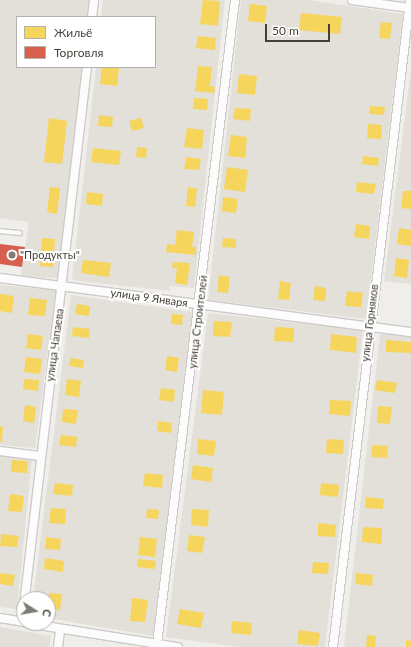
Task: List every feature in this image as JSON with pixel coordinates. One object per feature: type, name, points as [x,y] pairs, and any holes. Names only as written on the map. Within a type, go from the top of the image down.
[{"type":"street","points":[[92,16],[94,0]]},
{"type":"street","name":"улица Строителей","points":[[157,644],[201,305],[235,0]]},
{"type":"street","points":[[352,0],[409,4]]},
{"type":"street","name":"улица Горняков","points":[[333,647],[409,4]]},
{"type":"street","name":"улица Чапаева","points":[[27,591],[40,456],[63,285],[87,68]]},
{"type":"street","name":"улица 9 Января","points":[[0,278],[63,285],[201,305],[370,325],[411,332]]},
{"type":"street","points":[[0,452],[40,456]]},
{"type":"street","points":[[0,618],[16,621]]},
{"type":"street","points":[[56,630],[174,647]]},
{"type":"street","points":[[58,647],[60,631]]},
{"type":"lane","points":[[0,231],[20,233]]},
{"type":"shaded area","points":[[0,0],[90,0],[88,16],[16,16],[16,68],[83,68],[60,278],[21,276],[29,222],[0,218]]},
{"type":"shaded area","points":[[103,0],[225,0],[194,288],[169,286],[170,291],[72,280],[96,68],[156,68],[156,16],[101,16]]},
{"type":"shaded area","points":[[241,0],[308,0],[403,14],[366,319],[208,300]]},
{"type":"shaded area","points":[[411,70],[411,284],[384,281]]},
{"type":"shaded area","points":[[0,285],[56,290],[35,448],[0,445]]},
{"type":"shaded area","points":[[71,295],[192,312],[153,636],[56,619],[56,591],[34,591]]},
{"type":"shaded area","points":[[208,313],[363,330],[325,647],[239,647],[166,637]]},
{"type":"shaded area","points":[[380,334],[411,336],[411,647],[344,647]]},
{"type":"shaded area","points":[[0,456],[32,459],[19,591],[16,591],[16,609],[0,607]]},
{"type":"shaded area","points":[[0,627],[51,636],[49,647],[0,647]]},
{"type":"building: Жильё","points":[[203,0],[220,1],[218,26],[200,24]]},
{"type":"building: Жильё","points":[[250,4],[267,6],[265,23],[248,21]]},
{"type":"building: Жильё","points":[[301,13],[342,17],[340,34],[299,30]]},
{"type":"building: Жильё","points":[[381,22],[392,23],[390,39],[379,38]]},
{"type":"building: Жильё","points":[[198,36],[216,38],[215,50],[196,48]]},
{"type":"building: Жильё","points":[[198,66],[212,67],[210,86],[215,87],[214,93],[195,91]]},
{"type":"building: Жильё","points":[[102,68],[119,68],[117,86],[100,84]]},
{"type":"building: Жильё","points":[[239,74],[257,76],[255,95],[237,93]]},
{"type":"building: Жильё","points":[[194,98],[208,99],[207,110],[193,109]]},
{"type":"building: Жильё","points":[[370,106],[385,107],[384,115],[369,114]]},
{"type":"building: Жильё","points":[[235,108],[251,109],[250,121],[233,119]]},
{"type":"building: Жильё","points":[[99,115],[113,117],[112,127],[98,126]]},
{"type":"building: Жильё","points":[[49,118],[67,121],[62,164],[44,162]]},
{"type":"building: Жильё","points":[[141,118],[144,128],[132,131],[129,121]]},
{"type":"building: Жильё","points":[[368,124],[382,125],[381,139],[367,138]]},
{"type":"building: Жильё","points":[[187,128],[204,130],[202,149],[184,147]]},
{"type":"building: Жильё","points":[[231,135],[247,137],[245,158],[228,156]]},
{"type":"building: Жильё","points":[[137,147],[147,148],[146,158],[136,157]]},
{"type":"building: Жильё","points":[[93,148],[121,151],[119,165],[91,162]]},
{"type":"building: Жильё","points":[[363,156],[379,158],[378,166],[362,164]]},
{"type":"building: Жильё","points":[[186,157],[201,159],[199,170],[184,169]]},
{"type":"building: Жильё","points":[[227,167],[248,170],[245,192],[224,189]]},
{"type":"building: Жильё","points":[[357,182],[376,184],[374,194],[356,192]]},
{"type":"building: Жильё","points":[[50,187],[60,188],[57,214],[47,212]]},
{"type":"building: Жильё","points":[[188,187],[197,189],[195,207],[186,206]]},
{"type":"building: Жильё","points":[[403,191],[411,191],[411,209],[401,208]]},
{"type":"building: Жильё","points":[[87,192],[103,194],[102,206],[86,204]]},
{"type":"building: Жильё","points":[[223,197],[238,199],[236,213],[222,211]]},
{"type":"building: Жильё","points":[[356,224],[370,226],[369,239],[354,237]]},
{"type":"building: Жильё","points":[[399,228],[411,230],[411,246],[397,244]]},
{"type":"building: Жильё","points":[[177,230],[194,232],[192,247],[196,247],[196,255],[166,252],[167,244],[175,245]]},
{"type":"building: Жильё","points":[[42,238],[55,239],[53,267],[40,266]]},
{"type":"building: Жильё","points":[[223,238],[236,239],[236,248],[222,247]]},
{"type":"building: Жильё","points":[[396,258],[409,260],[407,278],[394,276]]},
{"type":"building: Жильё","points":[[83,260],[111,263],[109,277],[81,273]]},
{"type":"building: Жильё","points":[[173,262],[190,263],[187,285],[175,283],[177,268],[172,268]]},
{"type":"building: Жильё","points":[[219,275],[230,277],[228,293],[217,292]]},
{"type":"building: Жильё","points":[[280,281],[291,283],[289,300],[278,299]]},
{"type":"building: Жильё","points":[[315,286],[326,288],[325,301],[313,300]]},
{"type":"building: Жильё","points":[[347,291],[363,293],[361,307],[345,306]]},
{"type":"building: Жильё","points":[[0,294],[14,296],[12,313],[0,311]]},
{"type":"building: Жильё","points":[[30,298],[47,300],[45,316],[28,315]]},
{"type":"building: Жильё","points":[[77,304],[90,306],[89,316],[75,314]]},
{"type":"building: Жильё","points":[[172,314],[183,315],[182,325],[171,324]]},
{"type":"building: Жильё","points":[[214,321],[232,322],[230,337],[213,336]]},
{"type":"building: Жильё","points":[[73,327],[90,329],[89,338],[72,336]]},
{"type":"building: Жильё","points":[[275,327],[294,328],[293,342],[274,341]]},
{"type":"building: Жильё","points":[[28,334],[43,336],[41,350],[26,348]]},
{"type":"building: Жильё","points":[[331,334],[357,337],[356,353],[330,350]]},
{"type":"building: Жильё","points":[[386,340],[411,342],[411,353],[386,352]]},
{"type":"building: Жильё","points":[[167,356],[179,358],[177,372],[165,370]]},
{"type":"building: Жильё","points":[[26,357],[42,359],[40,374],[24,372]]},
{"type":"building: Жильё","points":[[71,358],[84,360],[83,368],[69,366]]},
{"type":"building: Жильё","points":[[24,379],[39,380],[38,391],[23,389]]},
{"type":"building: Жильё","points":[[67,379],[81,381],[79,397],[65,395]]},
{"type":"building: Жильё","points":[[377,380],[397,383],[395,393],[375,390]]},
{"type":"building: Жильё","points":[[161,388],[175,390],[174,402],[159,400]]},
{"type":"building: Жильё","points":[[203,390],[224,392],[222,415],[201,413]]},
{"type":"building: Жильё","points":[[330,400],[351,401],[350,416],[329,414]]},
{"type":"building: Жильё","points":[[25,405],[36,407],[34,423],[23,421]]},
{"type":"building: Жильё","points":[[378,406],[392,407],[390,424],[377,423]]},
{"type":"building: Жильё","points":[[63,409],[78,410],[76,424],[62,422]]},
{"type":"building: Жильё","points":[[158,421],[172,423],[171,433],[157,431]]},
{"type":"building: Жильё","points":[[0,426],[3,427],[2,442],[0,442]]},
{"type":"building: Жильё","points":[[61,435],[77,437],[76,447],[59,445]]},
{"type":"building: Жильё","points":[[198,439],[216,441],[214,456],[197,454]]},
{"type":"building: Жильё","points":[[327,439],[344,440],[343,454],[326,453]]},
{"type":"building: Жильё","points":[[372,445],[388,446],[387,458],[371,457]]},
{"type":"building: Жильё","points":[[12,460],[28,461],[27,473],[11,472]]},
{"type":"building: Жильё","points":[[193,465],[213,468],[211,482],[191,479]]},
{"type":"building: Жильё","points":[[145,473],[163,475],[162,488],[143,486]]},
{"type":"building: Жильё","points":[[55,483],[73,485],[72,496],[53,494]]},
{"type":"building: Жильё","points":[[321,483],[339,485],[338,497],[320,495]]},
{"type":"building: Жильё","points":[[10,494],[24,496],[22,512],[8,511]]},
{"type":"building: Жильё","points":[[366,497],[384,499],[383,509],[365,508]]},
{"type":"building: Жильё","points":[[51,508],[66,509],[65,524],[49,523]]},
{"type":"building: Жильё","points":[[147,509],[159,510],[158,519],[146,518]]},
{"type":"building: Жильё","points":[[192,509],[209,510],[208,527],[191,525]]},
{"type":"building: Жильё","points":[[318,523],[336,525],[335,537],[318,536]]},
{"type":"building: Жильё","points":[[363,527],[382,528],[381,544],[362,542]]},
{"type":"building: Жильё","points":[[1,534],[19,536],[17,547],[0,546]]},
{"type":"building: Жильё","points":[[189,535],[205,537],[202,553],[187,551]]},
{"type":"building: Жильё","points":[[46,537],[61,539],[60,550],[45,549]]},
{"type":"building: Жильё","points":[[140,537],[157,539],[155,557],[138,555]]},
{"type":"building: Жильё","points":[[45,558],[64,561],[63,572],[44,569]]},
{"type":"building: Жильё","points":[[138,559],[156,561],[155,569],[137,567]]},
{"type":"building: Жильё","points":[[313,562],[329,563],[328,574],[312,573]]},
{"type":"building: Жильё","points":[[0,573],[15,575],[13,586],[0,584]]},
{"type":"building: Жильё","points":[[356,573],[373,575],[372,586],[355,584]]},
{"type":"building: Жильё","points":[[56,594],[62,594],[60,610],[56,609]]},
{"type":"building: Жильё","points":[[132,598],[148,600],[145,622],[130,621]]},
{"type":"building: Жильё","points":[[180,609],[204,613],[201,628],[177,624]]},
{"type":"building: Жильё","points":[[232,621],[252,623],[251,635],[231,633]]},
{"type":"building: Жильё","points":[[299,630],[320,633],[318,646],[297,644]]},
{"type":"building: Жильё","points":[[367,635],[376,636],[375,647],[366,647]]},
{"type":"building: Жильё","points":[[406,640],[411,641],[411,647],[406,647]]},
{"type":"building: Торговля","name":"\"Продукты\"","points":[[0,244],[25,247],[22,267],[0,264]]},
{"type":"place","name":"\"Продукты\"","points":[[12,255]]}]
